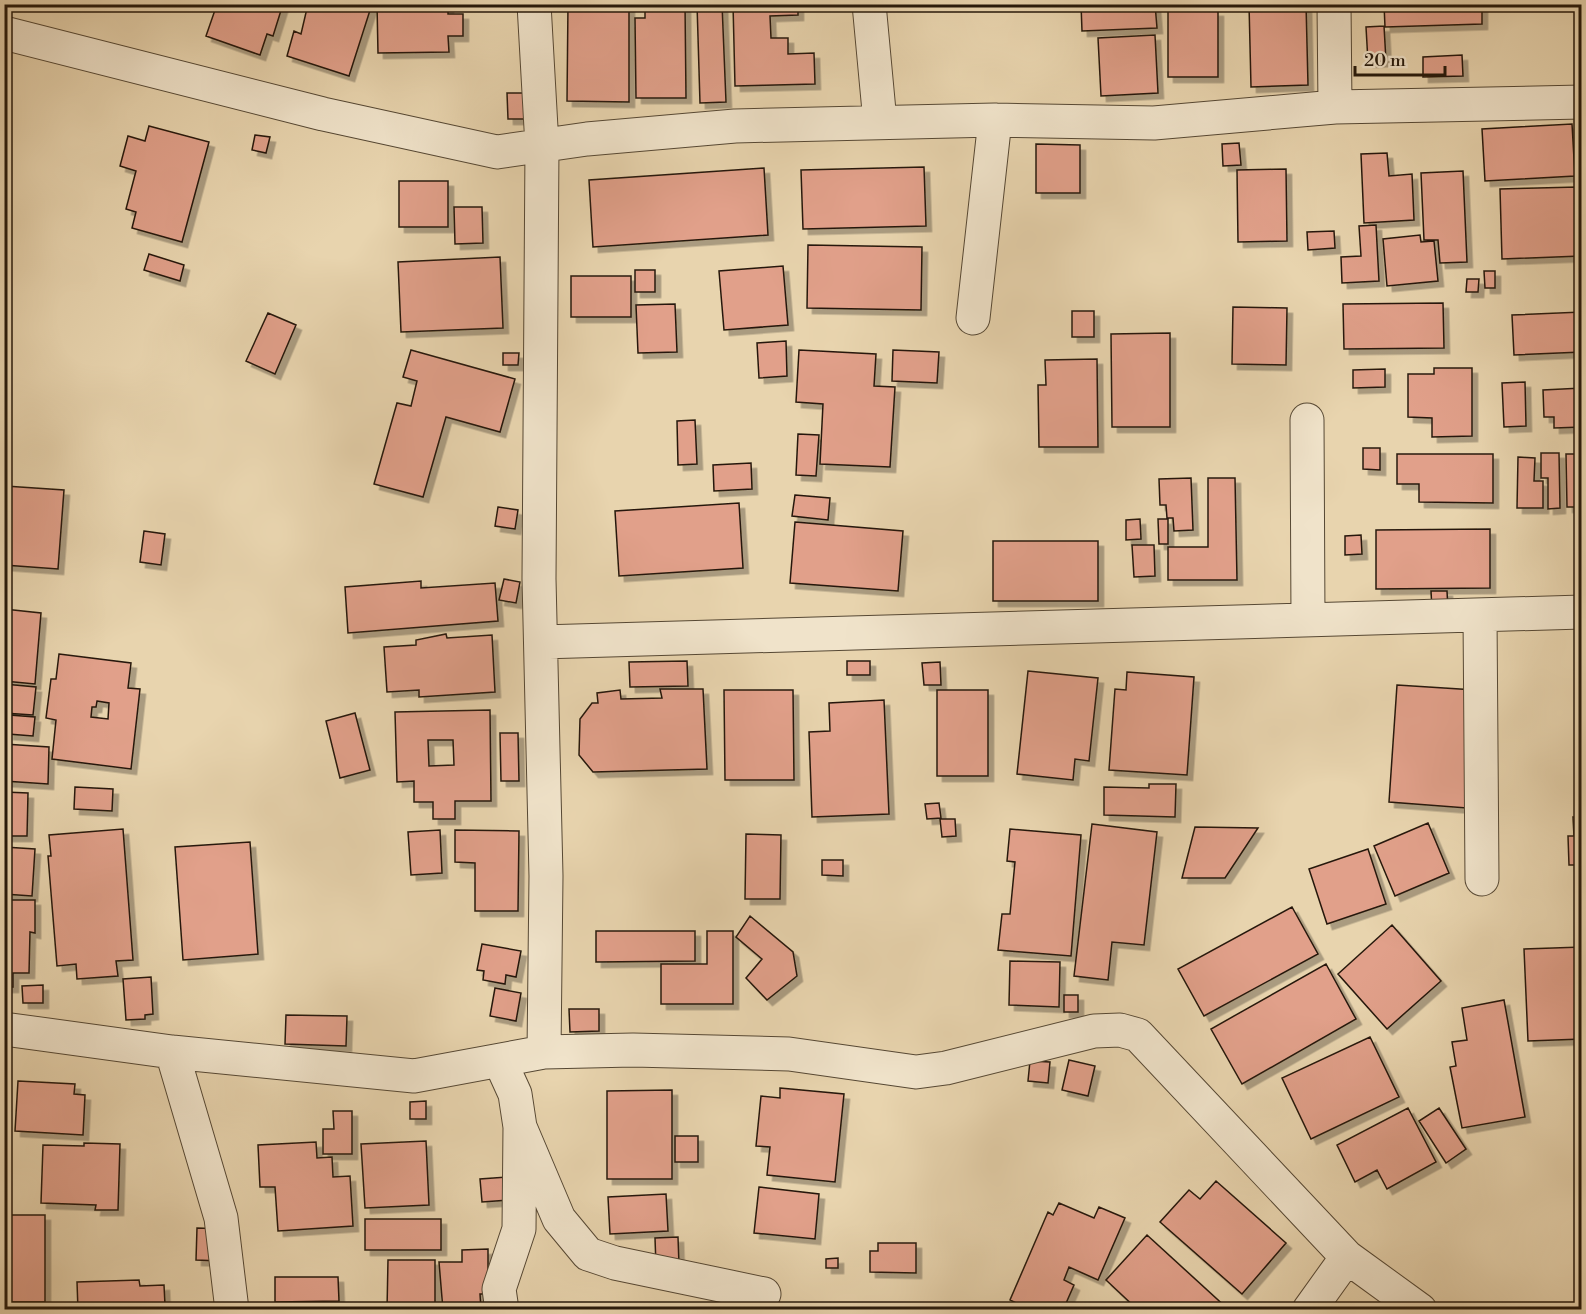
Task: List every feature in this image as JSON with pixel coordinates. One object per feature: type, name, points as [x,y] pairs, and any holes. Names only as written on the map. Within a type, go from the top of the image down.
[{"type":"street","points":[[534,4],[542,146],[541,642],[546,876],[544,1052]]},
{"type":"street","points":[[869,4],[880,122]]},
{"type":"street","points":[[1334,4],[1335,107]]},
{"type":"street","points":[[4,33],[323,114],[497,152],[735,126],[995,120],[1154,123],[1335,107],[1581,102]]},
{"type":"street","points":[[973,318],[995,120]]},
{"type":"street","points":[[1306,420],[1308,619]]},
{"type":"street","points":[[541,642],[1581,612]]},
{"type":"street","points":[[1480,615],[1482,879]]},
{"type":"street","points":[[4,1029],[172,1052],[414,1076],[544,1052],[633,1050],[789,1054],[916,1072],[946,1068],[1094,1032],[1120,1030],[1138,1035],[1347,1257],[1420,1310]]},
{"type":"street","points":[[172,1052],[218,1208],[232,1310]]},
{"type":"street","points":[[500,1061],[514,1094],[520,1127],[519,1229],[499,1289],[502,1310]]},
{"type":"street","points":[[520,1127],[559,1219],[588,1254],[615,1263],[764,1294]]},
{"type":"street","points":[[1309,1310],[1347,1257]]},
{"type":"building","points":[[210,4],[283,4],[273,36],[267,34],[260,55],[206,36],[215,10],[209,8]]},
{"type":"building","points":[[308,4],[372,4],[349,76],[287,56],[294,31],[301,34]]},
{"type":"building","points":[[377,4],[448,4],[448,14],[463,14],[463,36],[448,36],[449,52],[378,53]]},
{"type":"building","points":[[568,4],[629,4],[629,102],[567,101]]},
{"type":"building","points":[[645,4],[685,4],[686,98],[636,98],[635,18],[645,18]]},
{"type":"building","points":[[697,4],[722,4],[726,102],[700,103]]},
{"type":"building","points":[[733,4],[798,4],[798,15],[770,16],[771,38],[788,38],[788,54],[814,53],[815,84],[735,86]]},
{"type":"building","points":[[1081,4],[1155,4],[1157,28],[1082,31]]},
{"type":"building","points":[[1249,4],[1306,4],[1308,85],[1251,87]]},
{"type":"building","points":[[1384,4],[1482,4],[1482,24],[1385,27]]},
{"type":"building","points":[[1168,11],[1218,11],[1218,77],[1168,77]]},
{"type":"building","points":[[1384,26],[1386,61],[1368,62],[1366,27]]},
{"type":"building","points":[[1155,35],[1158,93],[1101,96],[1098,38]]},
{"type":"building","points":[[1462,55],[1463,76],[1423,77],[1423,57]]},
{"type":"building","points":[[507,93],[527,93],[528,119],[508,119]]},
{"type":"building","points":[[1572,124],[1575,176],[1485,181],[1482,129]]},
{"type":"building","points":[[149,126],[209,142],[182,242],[132,228],[136,212],[126,209],[136,171],[120,166],[128,136],[145,141]]},
{"type":"building","points":[[255,135],[270,137],[266,153],[252,150]]},
{"type":"building","points":[[1239,143],[1241,165],[1223,166],[1222,144]]},
{"type":"building","points":[[1036,144],[1080,145],[1080,193],[1036,193]]},
{"type":"building","points":[[1387,153],[1389,176],[1412,174],[1414,220],[1364,223],[1361,154]]},
{"type":"building","points":[[924,167],[926,226],[803,229],[801,170]]},
{"type":"building","points":[[764,168],[768,235],[593,247],[589,180]]},
{"type":"building","points":[[1286,169],[1287,241],[1238,242],[1237,170]]},
{"type":"building","points":[[1463,171],[1467,262],[1440,263],[1438,240],[1424,240],[1421,173]]},
{"type":"building","points":[[399,181],[448,181],[448,227],[399,227]]},
{"type":"building","points":[[1578,187],[1581,256],[1502,259],[1500,189]]},
{"type":"building","points":[[454,207],[482,207],[483,243],[455,244]]},
{"type":"building","points":[[1376,225],[1379,281],[1342,283],[1341,257],[1361,256],[1359,226]]},
{"type":"building","points":[[1334,231],[1335,248],[1308,250],[1307,232]]},
{"type":"building","points":[[1420,235],[1421,242],[1434,241],[1438,281],[1387,286],[1383,239]]},
{"type":"building","points":[[808,245],[922,247],[921,310],[807,308]]},
{"type":"building","points":[[149,254],[184,265],[180,281],[144,270]]},
{"type":"building","points":[[500,257],[503,328],[401,332],[398,262]]},
{"type":"building","points":[[783,266],[788,325],[724,330],[719,271]]},
{"type":"building","points":[[635,270],[655,270],[655,292],[635,292]]},
{"type":"building","points":[[1484,271],[1495,271],[1495,288],[1485,288]]},
{"type":"building","points":[[571,276],[631,276],[631,317],[571,317]]},
{"type":"building","points":[[1467,279],[1479,279],[1478,292],[1466,292]]},
{"type":"building","points":[[1443,303],[1444,348],[1344,349],[1343,304]]},
{"type":"building","points":[[675,304],[677,352],[638,353],[636,305]]},
{"type":"building","points":[[1233,307],[1287,308],[1286,365],[1232,364]]},
{"type":"building","points":[[1072,311],[1094,311],[1094,337],[1072,337]]},
{"type":"building","points":[[1582,312],[1582,352],[1514,355],[1512,315]]},
{"type":"building","points":[[268,313],[296,325],[275,374],[246,361]]},
{"type":"building","points":[[1170,333],[1170,427],[1112,427],[1111,334]]},
{"type":"building","points":[[786,341],[787,376],[759,378],[757,343]]},
{"type":"building","points":[[411,350],[515,379],[500,432],[446,417],[423,497],[374,484],[397,403],[411,406],[417,381],[403,377]]},
{"type":"building","points":[[799,350],[876,354],[874,386],[895,387],[890,467],[820,464],[823,404],[796,402]]},
{"type":"building","points":[[893,350],[939,352],[937,383],[892,381]]},
{"type":"building","points":[[503,353],[519,353],[518,365],[503,365]]},
{"type":"building","points":[[1097,359],[1098,447],[1039,447],[1038,385],[1046,385],[1045,360]]},
{"type":"building","points":[[1434,368],[1472,368],[1472,436],[1432,437],[1432,418],[1408,417],[1408,374],[1434,374]]},
{"type":"building","points":[[1385,369],[1385,387],[1353,388],[1353,370]]},
{"type":"building","points":[[1525,382],[1526,426],[1504,427],[1502,383]]},
{"type":"building","points":[[1582,388],[1582,427],[1554,428],[1554,417],[1544,417],[1543,390]]},
{"type":"building","points":[[695,420],[697,464],[678,465],[677,421]]},
{"type":"building","points":[[798,434],[819,435],[816,476],[796,475]]},
{"type":"building","points":[[1363,448],[1380,448],[1380,470],[1363,469]]},
{"type":"building","points":[[1541,453],[1559,453],[1560,508],[1548,509],[1548,478],[1541,478]]},
{"type":"building","points":[[1397,454],[1493,454],[1493,503],[1419,502],[1419,484],[1397,484]]},
{"type":"building","points":[[1566,454],[1582,454],[1582,507],[1567,507]]},
{"type":"building","points":[[1518,457],[1535,458],[1534,481],[1543,481],[1543,508],[1517,508]]},
{"type":"building","points":[[751,463],[752,489],[714,491],[713,465]]},
{"type":"building","points":[[1191,478],[1193,530],[1174,531],[1173,518],[1167,518],[1166,505],[1160,505],[1159,479]]},
{"type":"building","points":[[1208,478],[1235,478],[1237,580],[1168,580],[1168,547],[1208,547]]},
{"type":"building","points":[[5,486],[64,490],[58,569],[4,565]]},
{"type":"building","points":[[795,495],[830,498],[828,520],[792,516]]},
{"type":"building","points":[[739,503],[743,568],[619,576],[615,511]]},
{"type":"building","points":[[498,507],[518,510],[515,529],[495,526]]},
{"type":"building","points":[[1140,519],[1141,539],[1126,540],[1126,520]]},
{"type":"building","points":[[1158,519],[1168,519],[1168,544],[1159,544]]},
{"type":"building","points":[[795,522],[903,531],[898,591],[790,583]]},
{"type":"building","points":[[1490,529],[1490,588],[1376,589],[1376,530]]},
{"type":"building","points":[[144,531],[165,534],[161,565],[140,562]]},
{"type":"building","points":[[1361,535],[1362,554],[1345,555],[1345,536]]},
{"type":"building","points":[[993,541],[1098,541],[1098,601],[993,601]]},
{"type":"building","points":[[1132,545],[1154,545],[1155,576],[1134,577]]},
{"type":"building","points":[[504,579],[520,582],[516,603],[499,600]]},
{"type":"building","points":[[421,581],[421,588],[495,583],[498,621],[348,633],[345,587]]},
{"type":"building","points":[[1431,591],[1447,591],[1448,610],[1432,610]]},
{"type":"building","points":[[4,609],[41,613],[35,684],[4,681]]},
{"type":"building","points":[[446,634],[447,638],[492,635],[495,692],[419,697],[419,690],[387,692],[384,647],[416,645],[416,640]]},
{"type":"building","points":[[59,654],[131,663],[128,688],[140,689],[131,769],[52,759],[56,720],[46,718],[51,679],[56,679]],"holes":[[[97,701],[109,703],[108,719],[91,717],[92,707],[96,707]]]},
{"type":"building","points":[[687,661],[688,686],[630,687],[629,662]]},
{"type":"building","points":[[847,661],[870,661],[870,675],[847,675]]},
{"type":"building","points":[[940,662],[941,685],[924,685],[922,663]]},
{"type":"building","points":[[1028,671],[1098,678],[1089,761],[1075,759],[1073,780],[1017,774]]},
{"type":"building","points":[[1127,672],[1194,677],[1187,775],[1109,770],[1115,689],[1126,690]]},
{"type":"building","points":[[4,684],[36,687],[33,715],[4,713]]},
{"type":"building","points":[[1397,685],[1475,690],[1467,808],[1389,802]]},
{"type":"building","points":[[660,689],[703,689],[707,769],[593,772],[579,755],[580,719],[592,703],[598,703],[597,693],[620,690],[621,699],[662,698]]},
{"type":"building","points":[[724,690],[793,690],[794,780],[725,780]]},
{"type":"building","points":[[937,690],[988,690],[988,776],[937,776]]},
{"type":"building","points":[[884,700],[889,814],[812,817],[809,732],[830,731],[829,703]]},
{"type":"building","points":[[490,710],[491,801],[455,801],[455,819],[433,819],[433,802],[414,802],[414,781],[397,782],[395,712]],"holes":[[[428,740],[453,740],[454,765],[429,766]]]},
{"type":"building","points":[[355,713],[370,770],[340,778],[326,721]]},
{"type":"building","points":[[9,715],[35,717],[33,736],[8,734]]},
{"type":"building","points":[[500,733],[518,733],[519,781],[501,781]]},
{"type":"building","points":[[4,744],[49,747],[48,784],[4,781]]},
{"type":"building","points":[[1149,784],[1176,784],[1175,817],[1104,815],[1104,787],[1149,788]]},
{"type":"building","points":[[75,787],[113,789],[112,811],[74,809]]},
{"type":"building","points":[[4,792],[28,793],[27,836],[4,836]]},
{"type":"building","points":[[939,803],[941,818],[927,819],[925,804]]},
{"type":"building","points":[[1573,817],[1582,817],[1582,885],[1579,885],[1578,865],[1569,865],[1568,836],[1574,836]]},
{"type":"building","points":[[940,819],[955,819],[956,836],[942,837]]},
{"type":"building","points":[[1428,823],[1449,873],[1395,896],[1374,846]]},
{"type":"building","points":[[1092,824],[1157,832],[1144,945],[1112,942],[1108,980],[1074,976]]},
{"type":"building","points":[[1195,827],[1258,828],[1225,878],[1182,878]]},
{"type":"building","points":[[123,829],[133,960],[116,961],[118,976],[77,979],[76,964],[57,966],[48,856],[51,856],[49,835]]},
{"type":"building","points":[[1010,829],[1081,835],[1071,956],[998,950],[1002,914],[1010,914],[1015,862],[1007,861]]},
{"type":"building","points":[[440,830],[442,873],[411,875],[408,832]]},
{"type":"building","points":[[455,830],[519,831],[518,911],[475,911],[475,863],[455,862]]},
{"type":"building","points":[[746,834],[781,835],[780,899],[745,899]]},
{"type":"building","points":[[250,842],[258,954],[183,960],[175,847]]},
{"type":"building","points":[[4,847],[35,849],[32,896],[4,894]]},
{"type":"building","points":[[1368,849],[1386,904],[1327,924],[1309,869]]},
{"type":"building","points":[[822,860],[843,860],[843,876],[822,875]]},
{"type":"building","points":[[4,900],[35,900],[35,933],[30,932],[29,973],[13,973],[13,987],[4,987]]},
{"type":"building","points":[[1292,907],[1318,954],[1204,1016],[1178,969]]},
{"type":"building","points":[[750,916],[793,952],[797,976],[767,1000],[746,978],[762,959],[736,937]]},
{"type":"building","points":[[1392,925],[1441,981],[1387,1029],[1338,974]]},
{"type":"building","points":[[596,931],[695,931],[695,961],[596,962]]},
{"type":"building","points":[[707,931],[733,931],[733,1004],[661,1004],[661,964],[707,964]]},
{"type":"building","points":[[482,944],[521,951],[516,977],[506,975],[505,984],[483,980],[484,971],[477,970]]},
{"type":"building","points":[[1582,947],[1582,1039],[1528,1041],[1524,949]]},
{"type":"building","points":[[1010,961],[1060,962],[1059,1007],[1009,1005]]},
{"type":"building","points":[[1326,964],[1356,1019],[1242,1084],[1211,1029]]},
{"type":"building","points":[[151,977],[153,1014],[145,1015],[145,1019],[126,1020],[123,979]]},
{"type":"building","points":[[43,985],[43,1003],[23,1003],[22,986]]},
{"type":"building","points":[[495,988],[521,993],[516,1021],[490,1016]]},
{"type":"building","points":[[1064,995],[1078,995],[1078,1012],[1064,1012]]},
{"type":"building","points":[[1504,1000],[1525,1117],[1462,1128],[1450,1067],[1456,1066],[1452,1042],[1467,1040],[1462,1008]]},
{"type":"building","points":[[569,1009],[599,1009],[599,1031],[570,1032]]},
{"type":"building","points":[[286,1015],[347,1016],[346,1046],[285,1044]]},
{"type":"building","points":[[1370,1037],[1399,1097],[1311,1139],[1282,1078]]},
{"type":"building","points":[[1069,1060],[1095,1066],[1088,1096],[1062,1090]]},
{"type":"building","points":[[1030,1061],[1050,1062],[1048,1083],[1028,1081]]},
{"type":"building","points":[[18,1081],[75,1084],[74,1094],[85,1095],[83,1135],[15,1131]]},
{"type":"building","points":[[780,1088],[844,1094],[835,1182],[767,1175],[770,1147],[756,1146],[761,1096],[780,1098]]},
{"type":"building","points":[[672,1090],[672,1179],[607,1179],[607,1091]]},
{"type":"building","points":[[426,1101],[426,1119],[410,1119],[410,1102]]},
{"type":"building","points":[[1408,1108],[1436,1162],[1387,1189],[1377,1170],[1355,1182],[1337,1145]]},
{"type":"building","points":[[1439,1108],[1466,1149],[1446,1163],[1419,1121]]},
{"type":"building","points":[[333,1111],[352,1111],[352,1154],[323,1154],[323,1129],[334,1129]]},
{"type":"building","points":[[675,1136],[698,1136],[698,1162],[675,1162]]},
{"type":"building","points":[[426,1141],[429,1205],[365,1208],[361,1144]]},
{"type":"building","points":[[316,1142],[317,1158],[332,1157],[333,1177],[350,1176],[353,1226],[278,1231],[275,1187],[260,1187],[258,1145]]},
{"type":"building","points":[[84,1143],[120,1144],[118,1210],[95,1210],[96,1205],[41,1203],[43,1145],[84,1146]]},
{"type":"building","points":[[507,1177],[509,1200],[482,1202],[480,1179]]},
{"type":"building","points":[[1216,1181],[1286,1243],[1242,1294],[1160,1222],[1189,1190],[1200,1199]]},
{"type":"building","points":[[759,1187],[819,1194],[815,1239],[754,1233]]},
{"type":"building","points":[[666,1194],[668,1231],[610,1234],[608,1197]]},
{"type":"building","points":[[1059,1203],[1094,1218],[1099,1207],[1125,1218],[1098,1280],[1069,1267],[1064,1280],[1074,1285],[1063,1310],[1031,1310],[1010,1300],[1048,1212],[1053,1215]]},
{"type":"building","points":[[4,1215],[45,1215],[45,1302],[4,1302]]},
{"type":"building","points":[[365,1219],[441,1219],[441,1250],[365,1250]]},
{"type":"building","points":[[197,1228],[222,1229],[221,1261],[196,1260]]},
{"type":"building","points":[[1147,1235],[1229,1310],[1138,1310],[1106,1280]]},
{"type":"building","points":[[678,1237],[679,1265],[656,1266],[655,1238]]},
{"type":"building","points":[[878,1243],[916,1243],[916,1273],[870,1272],[870,1251],[878,1251]]},
{"type":"building","points":[[488,1249],[488,1294],[480,1294],[481,1310],[443,1310],[439,1262],[462,1262],[462,1250]]},
{"type":"building","points":[[838,1258],[838,1268],[826,1268],[826,1259]]},
{"type":"building","points":[[388,1260],[435,1260],[435,1310],[387,1310]]},
{"type":"building","points":[[275,1277],[338,1277],[339,1301],[275,1302]]},
{"type":"building","points":[[139,1280],[140,1286],[164,1285],[165,1305],[177,1305],[177,1310],[78,1310],[77,1282]]},
{"type":"building","points":[[8,1305],[39,1305],[39,1310],[8,1310]]},
{"type":"building","points":[[346,1305],[346,1310],[273,1310],[273,1306]]}]
